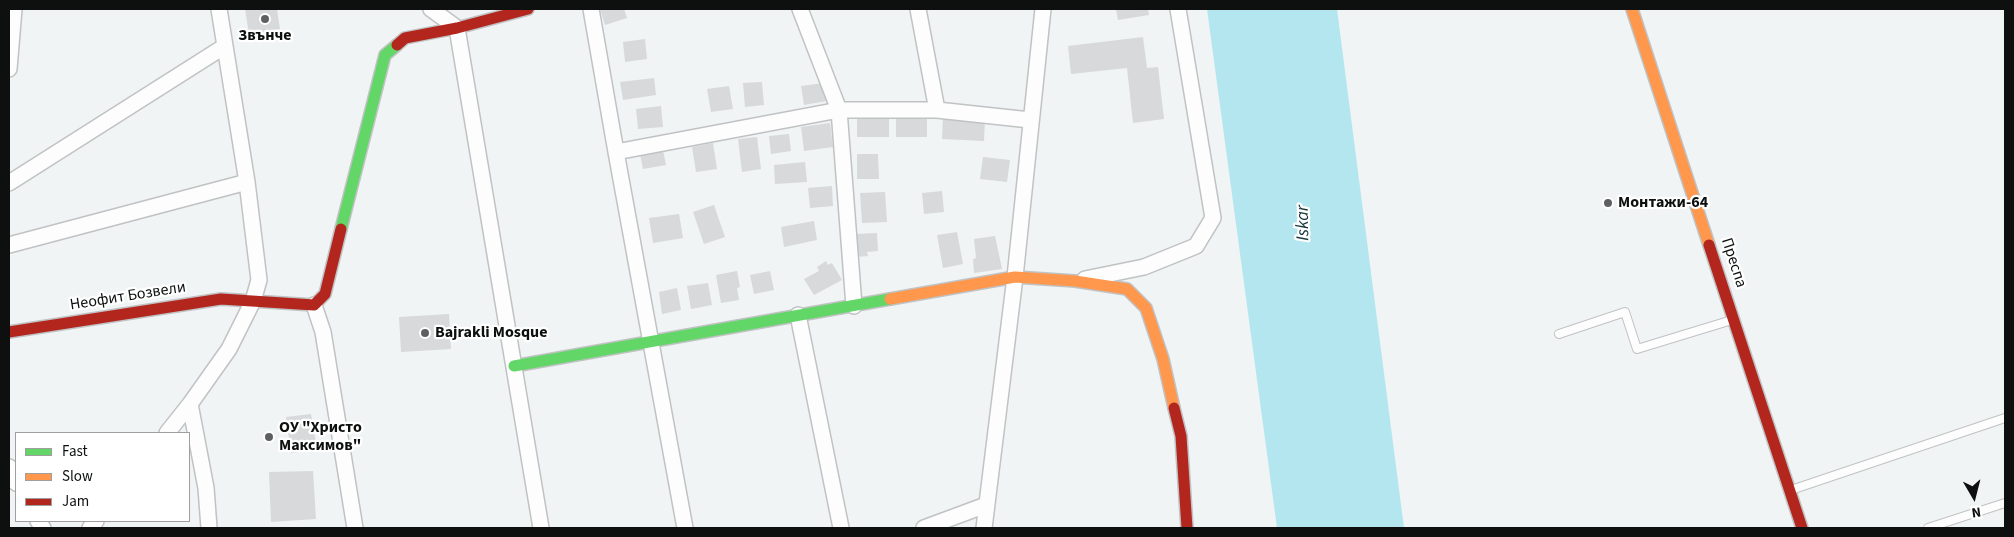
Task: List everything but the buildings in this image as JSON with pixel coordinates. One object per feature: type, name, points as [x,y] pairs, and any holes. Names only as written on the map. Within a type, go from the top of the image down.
[{"type":"street","points":[[9,69],[14,9]]},
{"type":"street","points":[[168,432],[229,349],[253,301],[259,280],[247,182],[219,9]]},
{"type":"street","points":[[355,528],[323,332],[314,305],[325,294],[385,54],[405,38],[457,28],[528,9]]},
{"type":"street","points":[[591,9],[685,528]]},
{"type":"street","points":[[800,9],[839,110],[854,306]]},
{"type":"street","points":[[918,9],[937,110]]},
{"type":"street","points":[[984,528],[1015,277],[1030,120],[1044,9]]},
{"type":"street","points":[[1075,281],[1144,267],[1196,246],[1213,218],[1178,9]]},
{"type":"street","name":"Преспа","points":[[1632,9],[1802,528]]},
{"type":"street","points":[[433,10],[457,28],[541,528]]},
{"type":"street","points":[[9,183],[225,46]]},
{"type":"street","points":[[616,152],[839,110],[937,110],[1030,120]]},
{"type":"street","points":[[9,245],[247,182]]},
{"type":"street","points":[[514,366],[1015,277],[1075,281],[1126,289],[1146,308],[1164,359],[1181,436],[1187,528]]},
{"type":"street","name":"Неофит Бозвели","points":[[9,332],[221,299],[314,305]]},
{"type":"street","points":[[798,316],[841,528]]},
{"type":"street","points":[[190,404],[206,488],[209,528]]},
{"type":"street","points":[[9,467],[15,481]]},
{"type":"street","points":[[924,528],[986,506]]},
{"type":"lane","points":[[1559,334],[1624,312],[1637,349],[1734,319]]},
{"type":"lane","points":[[1790,490],[2005,418]]},
{"type":"lane","points":[[1928,528],[2005,503]]},
{"type":"water","name":"Iskar","points":[[1207,9],[1337,9],[1404,528],[1277,528]]},
{"type":"traffic: fast","points":[[341,229],[385,55],[397,45]]},
{"type":"traffic: fast","points":[[514,366],[890,299]]},
{"type":"traffic: slow","points":[[1632,9],[1709,245]]},
{"type":"traffic: slow","points":[[890,299],[1015,277],[1075,281],[1127,289],[1146,308],[1163,359],[1174,408]]},
{"type":"traffic: jam","points":[[397,45],[405,38],[457,28],[528,9]]},
{"type":"traffic: jam","points":[[9,332],[221,299],[314,305],[325,294],[341,229]]},
{"type":"traffic: jam","points":[[1709,245],[1802,528]]},
{"type":"traffic: jam","points":[[1174,408],[1181,436],[1187,528]]},
{"type":"place","name":"Звънче","points":[[265,19]]},
{"type":"place","name":"Монтажи-64","points":[[1608,203]]},
{"type":"place","name":"Bajrakli Mosque","points":[[425,333]]},
{"type":"place","name":"ОУ \"Христо Максимов\"","points":[[269,437]]}]
